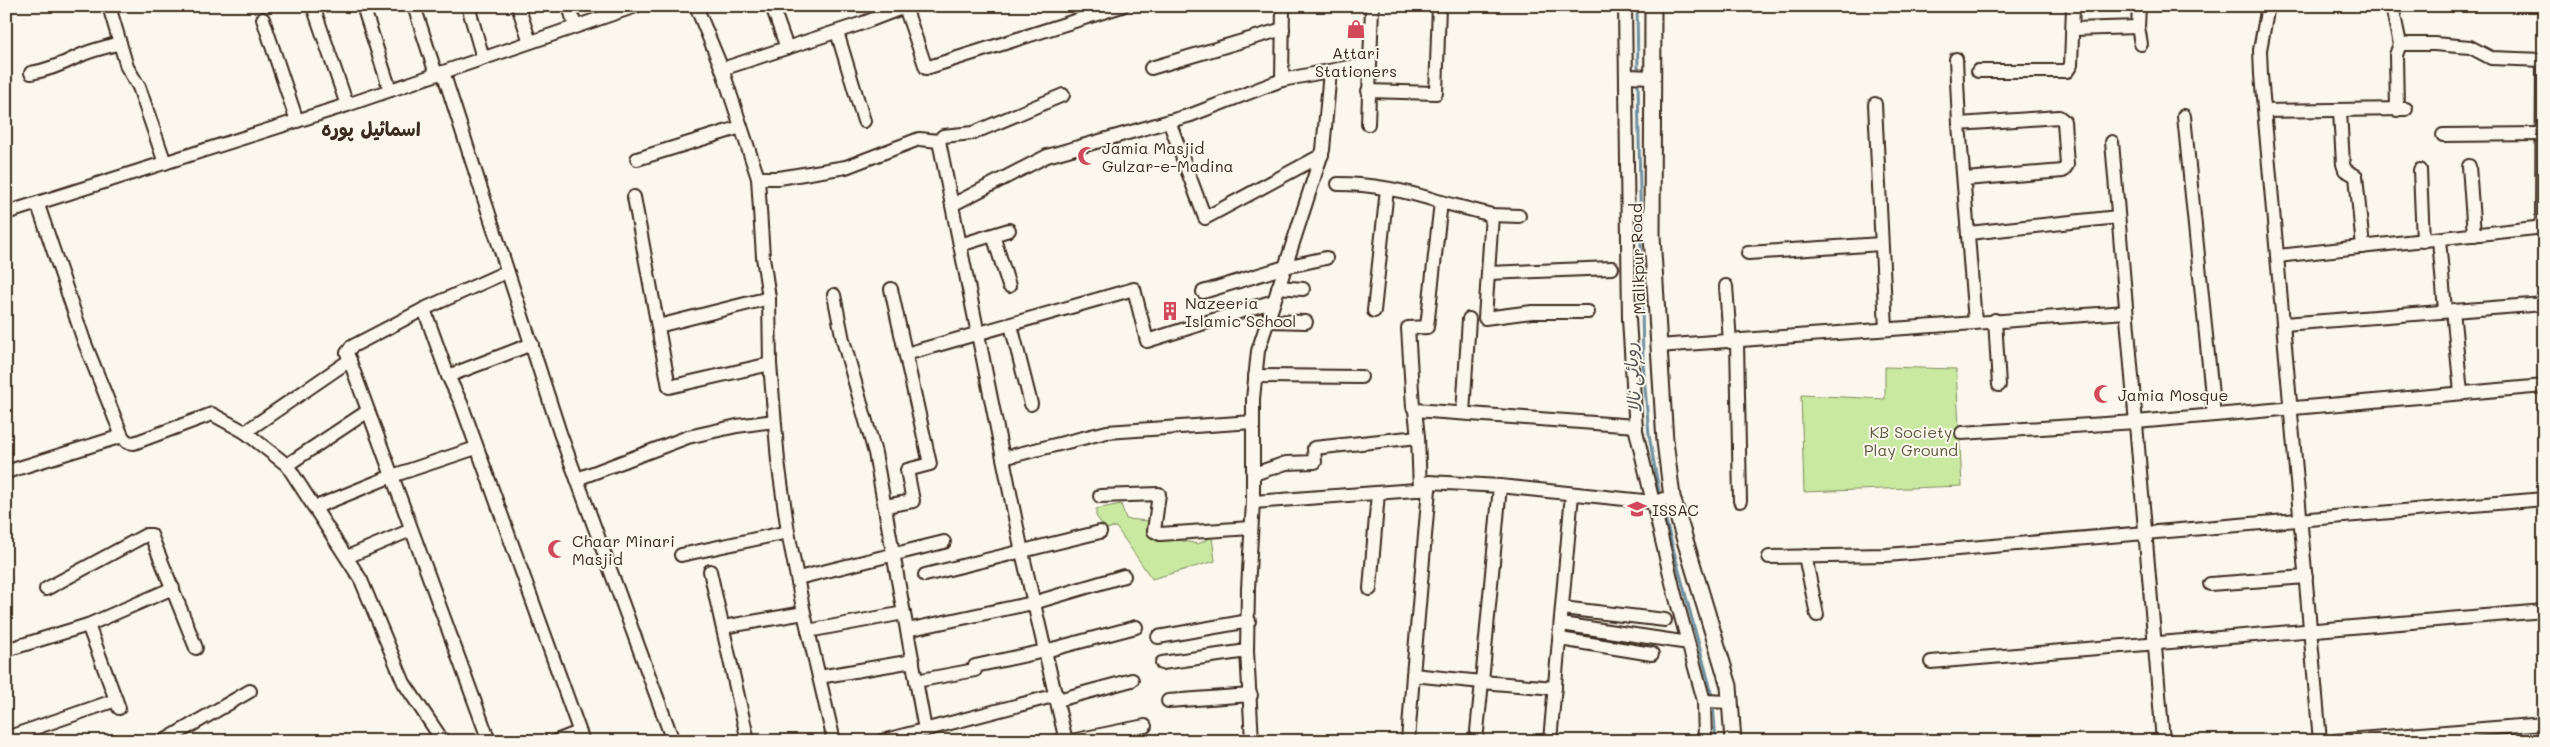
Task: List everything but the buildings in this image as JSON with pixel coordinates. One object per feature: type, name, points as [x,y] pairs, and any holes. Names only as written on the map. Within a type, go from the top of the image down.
[{"type":"street","points":[[109,6],[127,67],[139,88],[165,163]]},
{"type":"street","points":[[313,6],[347,105]]},
{"type":"street","points":[[363,6],[390,90]]},
{"type":"street","points":[[414,6],[440,73],[576,479],[673,741]]},
{"type":"street","points":[[468,6],[483,58]]},
{"type":"street","points":[[518,6],[530,42]]},
{"type":"street","points":[[569,6],[574,26]]},
{"type":"street","points":[[6,213],[38,205],[347,105],[636,6]]},
{"type":"street","points":[[696,6],[722,69],[758,178],[763,257],[769,298],[770,364],[774,421],[788,532],[804,613],[834,741]]},
{"type":"street","points":[[772,6],[787,48]]},
{"type":"street","points":[[722,69],[837,32],[906,6],[926,68],[1122,6]]},
{"type":"street","points":[[1282,80],[1283,6]]},
{"type":"street","points":[[1368,124],[1372,6]]},
{"type":"street","points":[[1368,91],[1436,93],[1439,6]]},
{"type":"street","points":[[1626,6],[1630,76],[1631,236],[1629,319],[1636,426],[1653,502],[1716,702],[1705,741]]},
{"type":"street","name":"Malikpur Road","points":[[1653,6],[1650,77],[1649,236],[1655,254],[1658,346],[1670,498],[1729,686],[1716,702],[1732,741]]},
{"type":"street","points":[[1978,71],[2067,71],[2071,65],[2073,6]]},
{"type":"street","points":[[2140,6],[2138,27],[2141,44]]},
{"type":"street","points":[[2268,6],[2260,50],[2320,741]]},
{"type":"street","points":[[2265,111],[2401,109],[2396,55],[2400,44],[2392,6]]},
{"type":"street","points":[[263,19],[297,120]]},
{"type":"street","points":[[2073,29],[2138,27]]},
{"type":"street","points":[[1151,68],[1283,29]]},
{"type":"street","points":[[837,32],[864,122]]},
{"type":"street","points":[[31,73],[49,70],[72,61],[79,56],[120,43]]},
{"type":"street","points":[[2278,256],[2474,236],[2540,226],[2543,220],[2543,60],[2490,58],[2470,47],[2400,44]]},
{"type":"street","points":[[1956,59],[1959,124],[1965,179],[1975,322]]},
{"type":"street","points":[[952,204],[1047,156],[1169,121],[1282,80],[1370,63]]},
{"type":"street","points":[[1252,741],[1251,694],[1247,652],[1254,474],[1253,422],[1255,376],[1258,351],[1322,155],[1330,71]]},
{"type":"street","points":[[1630,76],[1650,77]]},
{"type":"street","points":[[938,142],[943,136],[973,133],[1063,95]]},
{"type":"street","points":[[1875,104],[1886,329]]},
{"type":"street","points":[[2340,111],[2343,164],[2345,170],[2356,176],[2363,247]]},
{"type":"street","points":[[2184,116],[2214,416]]},
{"type":"street","points":[[1959,124],[2059,117],[2065,124],[2067,165],[2062,171],[1965,179]]},
{"type":"street","points":[[1169,121],[1206,218],[1322,155]]},
{"type":"street","points":[[637,159],[741,127]]},
{"type":"street","points":[[2443,134],[2542,134]]},
{"type":"street","points":[[758,178],[778,178],[846,167],[919,139],[938,142]]},
{"type":"street","points":[[938,142],[1033,604],[1066,741]]},
{"type":"street","points":[[2112,142],[2163,741]]},
{"type":"street","points":[[2469,166],[2474,236]]},
{"type":"street","points":[[2420,170],[2423,241]]},
{"type":"street","points":[[1338,184],[1358,184],[1406,191],[1492,215],[1519,216]]},
{"type":"street","points":[[1374,311],[1387,189]]},
{"type":"street","points":[[634,197],[669,387],[770,364]]},
{"type":"street","points":[[1408,741],[1424,490],[1415,410],[1413,407],[1408,328],[1427,327],[1441,202]]},
{"type":"street","points":[[38,205],[84,341],[122,436],[127,442],[134,443],[212,414],[245,432],[287,465],[316,507],[361,580],[404,683],[443,741]]},
{"type":"street","points":[[1492,215],[1485,318],[1532,312],[1588,312]]},
{"type":"street","points":[[1969,233],[2118,217]]},
{"type":"street","points":[[960,246],[1009,230]]},
{"type":"street","points":[[993,235],[1009,286]]},
{"type":"street","points":[[1631,236],[1649,236]]},
{"type":"street","points":[[2439,239],[2461,393]]},
{"type":"street","points":[[1748,253],[1881,244]]},
{"type":"street","points":[[1204,292],[1285,267],[1326,258]]},
{"type":"street","points":[[1488,273],[1612,268]]},
{"type":"street","points":[[489,741],[347,353],[351,347],[424,308],[506,272]]},
{"type":"street","points":[[1726,286],[1733,341],[1740,501]]},
{"type":"street","points":[[1278,287],[1303,288]]},
{"type":"street","points":[[906,354],[979,335],[1134,289],[1147,341],[1274,301]]},
{"type":"street","points":[[885,506],[913,501],[907,470],[930,464],[891,290]]},
{"type":"street","points":[[834,295],[843,340],[875,453],[925,730]]},
{"type":"street","points":[[658,326],[769,298]]},
{"type":"street","points":[[2284,324],[2544,304]]},
{"type":"street","points":[[424,308],[448,376],[461,403],[581,736],[556,741]]},
{"type":"street","points":[[1658,346],[1995,320],[2126,312]]},
{"type":"street","points":[[1462,413],[1469,319]]},
{"type":"street","points":[[1995,320],[1999,385]]},
{"type":"street","points":[[1268,321],[1306,322]]},
{"type":"street","points":[[1010,325],[1031,404]]},
{"type":"street","points":[[448,376],[532,344]]},
{"type":"street","points":[[245,432],[350,360]]},
{"type":"street","points":[[1255,376],[1362,377]]},
{"type":"street","points":[[1962,433],[2214,416],[2544,386]]},
{"type":"street","points":[[1415,410],[1636,426]]},
{"type":"street","points":[[287,465],[368,411]]},
{"type":"street","points":[[576,479],[688,437],[737,426],[774,421]]},
{"type":"street","points":[[1003,458],[1107,432],[1253,422]]},
{"type":"street","points":[[6,472],[122,436]]},
{"type":"street","points":[[1254,474],[1286,463],[1315,462],[1314,448],[1418,437]]},
{"type":"street","points":[[316,507],[392,476],[476,448]]},
{"type":"street","points":[[1424,490],[1429,482],[1500,486],[1653,502],[1670,498]]},
{"type":"street","points":[[1476,741],[1500,486]]},
{"type":"street","points":[[1253,502],[1424,490]]},
{"type":"street","points":[[1370,589],[1378,493]]},
{"type":"street","points":[[1100,496],[1160,494],[1154,531],[1160,534],[1251,528]]},
{"type":"street","points":[[1550,741],[1572,494]]},
{"type":"street","points":[[1769,557],[1887,555],[2301,518],[2544,499]]},
{"type":"street","points":[[347,556],[411,530]]},
{"type":"street","points":[[681,555],[788,532]]},
{"type":"street","points":[[925,575],[1100,532]]},
{"type":"street","points":[[46,589],[146,535],[151,535],[196,648]]},
{"type":"street","points":[[798,578],[944,542]]},
{"type":"street","points":[[1805,556],[1817,615]]},
{"type":"street","points":[[710,571],[748,741]]},
{"type":"street","points":[[907,630],[1033,604],[1124,576]]},
{"type":"street","points":[[2210,584],[2306,577]]},
{"type":"street","points":[[6,650],[88,625],[173,588]]},
{"type":"street","points":[[1562,608],[1665,620]]},
{"type":"street","points":[[1931,662],[2544,611]]},
{"type":"street","points":[[723,627],[804,613]]},
{"type":"street","points":[[808,631],[904,613]]},
{"type":"street","points":[[1158,637],[1249,621]]},
{"type":"street","points":[[1561,624],[1682,642]]},
{"type":"street","points":[[6,738],[117,704],[88,625]]},
{"type":"street","points":[[916,681],[975,670],[975,666],[1045,651],[1136,626]]},
{"type":"street","points":[[1560,639],[1652,654]]},
{"type":"street","points":[[1162,663],[1247,652]]},
{"type":"street","points":[[819,677],[913,661]]},
{"type":"street","points":[[1413,675],[1555,688]]},
{"type":"street","points":[[882,741],[1132,680]]},
{"type":"street","points":[[164,741],[250,691]]},
{"type":"street","points":[[1168,701],[1251,694]]},
{"type":"street","points":[[2335,741],[2544,724]]},
{"type":"street","points":[[1071,741],[1145,726]]},
{"type":"green space","name":"KB Society Play Ground","points":[[1885,367],[1956,369],[1962,486],[1804,492],[1801,395],[1885,399]]},
{"type":"green space","points":[[1121,504],[1126,519],[1149,521],[1150,533],[1163,541],[1170,538],[1198,544],[1212,537],[1215,561],[1152,579],[1116,527],[1105,529],[1096,516],[1096,509]]},
{"type":"waterway","name":"روہائی نالا","points":[[1637,6],[1638,73]]},
{"type":"waterway","name":"روہائی نالا","points":[[1638,80],[1643,363],[1649,435],[1660,497]]},
{"type":"waterway","name":"روہائی نالا","points":[[1661,503],[1713,698]]},
{"type":"waterway","name":"روہائی نالا","points":[[1713,704],[1716,741]]},
{"type":"place","name":"Attari Stationers","points":[[1356,29]]},
{"type":"place","name":"Jamia Masjid Gulzar-e-Madina","points":[[1087,156]]},
{"type":"place","name":"Nazeeria Islamic School","points":[[1170,311]]},
{"type":"place","name":"Jamia Mosque","points":[[2103,394]]},
{"type":"place","name":"ISSAC","points":[[1637,509]]},
{"type":"place","name":"Chaar Minari Masjid","points":[[557,549]]},
{"type":"district","name":"اسمائیل پورہ","points":[[371,128]]}]
